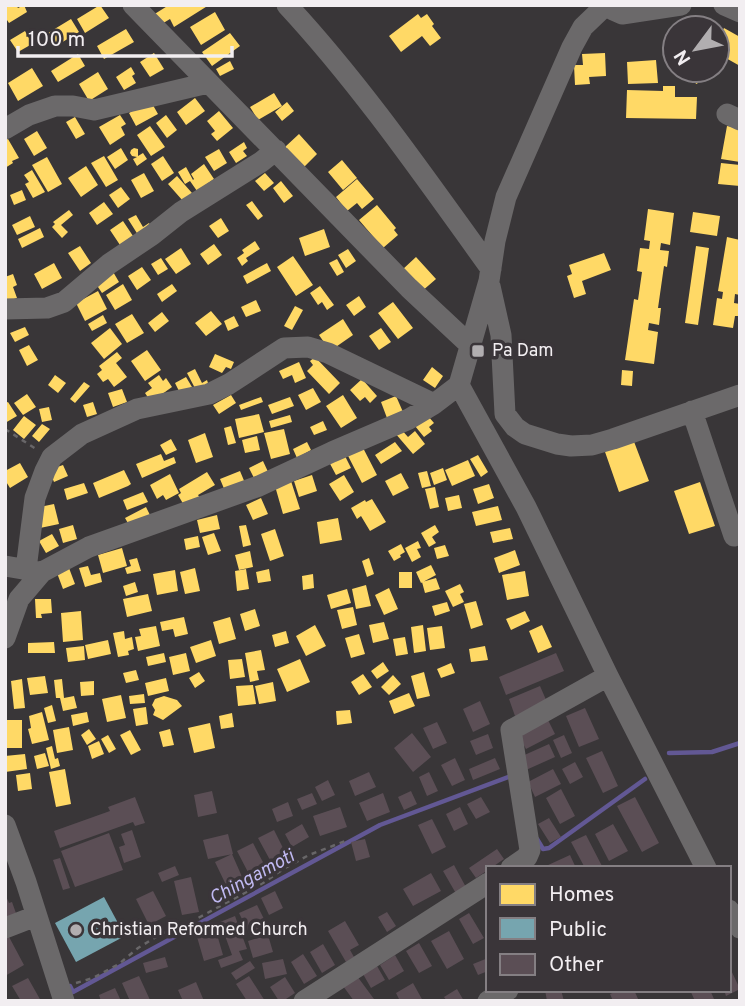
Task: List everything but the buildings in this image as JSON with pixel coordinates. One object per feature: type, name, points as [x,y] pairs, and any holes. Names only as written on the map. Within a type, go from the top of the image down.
[{"type":"street","points":[[133,5],[409,288],[470,345]]},
{"type":"street","points":[[287,5],[357,88],[420,170],[490,275],[501,335],[505,414],[514,427],[525,434],[557,444],[592,445],[740,395]]},
{"type":"street","points":[[24,569],[258,486],[409,419],[459,385],[490,275],[506,197],[583,27],[606,5],[622,13],[681,5]]},
{"type":"street","points":[[724,5],[740,12]]},
{"type":"street","points":[[5,129],[29,115],[55,106],[94,110],[208,83]]},
{"type":"street","points":[[5,309],[47,308],[64,302],[181,212],[276,150]]},
{"type":"street","points":[[5,638],[19,599],[35,498],[45,471],[52,457],[82,434],[137,409],[209,394],[284,348],[308,347],[328,353],[434,404]]},
{"type":"street","points":[[459,385],[526,507],[705,866]]},
{"type":"street","points":[[692,411],[734,536]]},
{"type":"street","points":[[514,866],[527,857],[530,850],[511,730],[608,676]]},
{"type":"street","points":[[5,824],[36,916],[68,993]]},
{"type":"street","points":[[304,1001],[486,884]]},
{"type":"street","points":[[5,928],[36,916]]},
{"type":"street","points":[[488,1001],[504,992]]},
{"type":"path","points":[[5,429],[52,457]]},
{"type":"path","points":[[68,993],[119,964],[161,934],[187,924],[309,855],[348,840]]},
{"type":"waterway","points":[[669,753],[712,752],[740,743]]},
{"type":"waterway","name":"Chingamoti","points":[[70,986],[73,992],[380,825],[511,776]]},
{"type":"waterway","name":"Chingamoti","points":[[537,839],[543,849],[549,848],[645,779]]},
{"type":"place","name":"Pa Dam","points":[[478,351]]},
{"type":"place","name":"Christian Reformed Church","points":[[76,930]]}]
